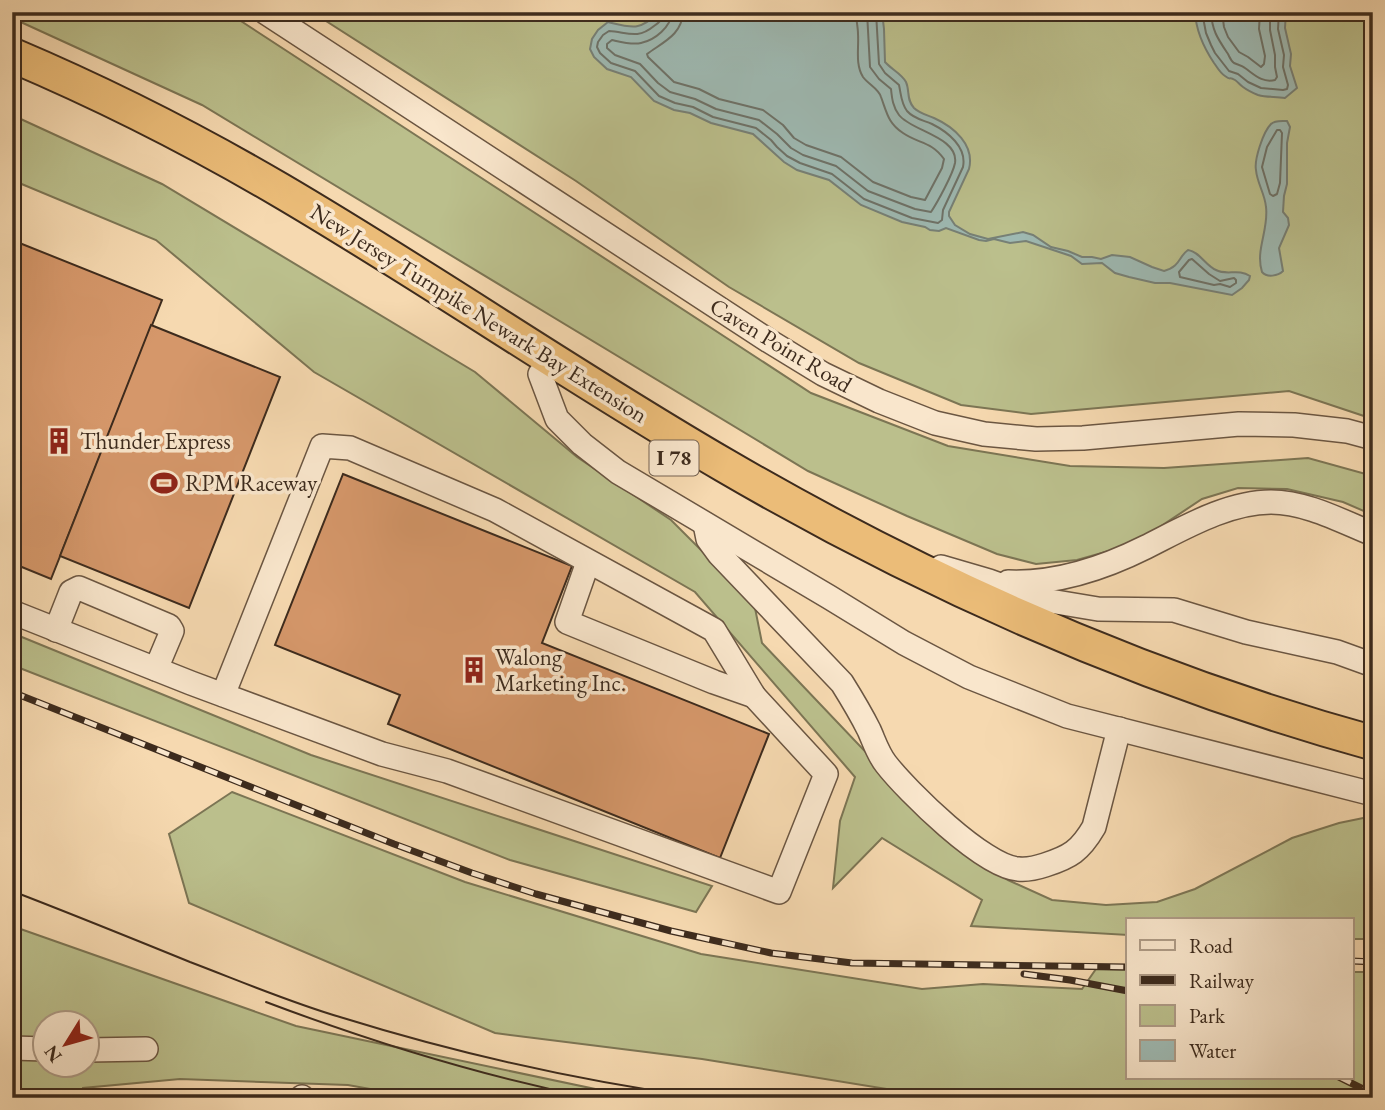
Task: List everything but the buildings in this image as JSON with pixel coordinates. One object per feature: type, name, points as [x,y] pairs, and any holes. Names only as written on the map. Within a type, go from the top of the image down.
[{"type":"highway","name":"New Jersey Turnpike Newark Bay Extension","points":[[12,55],[130,109],[262,180],[721,464],[869,545],[988,603],[1122,659],[1269,711],[1373,743]]},
{"type":"highway","name":"New Jersey Turnpike Newark Bay Extension","points":[[12,77],[141,138],[228,184],[699,473],[775,518],[882,574],[962,613],[1155,694],[1373,764]]},
{"type":"street","name":"Caven Point Road","points":[[265,12],[769,341],[823,374],[879,401],[935,423],[984,434],[1036,439],[1083,438],[1240,424],[1294,425],[1373,438]]},
{"type":"street","points":[[540,374],[557,419],[582,444],[618,472],[904,643],[969,677],[1067,716],[1373,794]]},
{"type":"street","points":[[12,612],[223,695],[382,754],[447,771],[779,892],[826,774],[754,696],[714,630],[495,510],[350,448],[322,446],[223,695]]},
{"type":"street","points":[[989,581],[1021,583],[1084,572],[1144,548],[1178,529],[1242,505],[1272,502],[1303,507],[1373,534]]},
{"type":"street","points":[[705,524],[708,539],[719,554],[842,683],[884,762],[922,804],[992,859],[1017,870],[1035,868],[1068,858],[1086,841],[1094,827],[1118,729]]},
{"type":"street","points":[[869,545],[989,581],[1038,599],[1098,608],[1174,610],[1246,632],[1337,652],[1373,665]]},
{"type":"street","points":[[587,562],[567,622],[754,696]]},
{"type":"street","points":[[56,630],[71,592],[79,588],[169,625],[172,631],[156,669]]},
{"type":"street","points":[[12,1048],[32,1049]]},
{"type":"street","points":[[102,1049],[146,1049]]},
{"type":"green space","points":[[12,12],[227,12],[811,393],[948,446],[1070,466],[1164,468],[1308,458],[1373,476],[1373,515],[1343,502],[1287,489],[1238,488],[1202,499],[1149,534],[1116,549],[1077,560],[1036,564],[997,554],[808,471],[202,105],[12,18]]},
{"type":"green space","points":[[312,12],[1373,12],[1373,419],[1289,391],[1031,414],[961,405],[859,363],[729,287],[576,181]]},
{"type":"green space","points":[[12,115],[162,184],[475,372],[577,457],[671,520],[754,603],[762,643],[955,846],[1008,880],[1052,900],[1106,905],[1157,902],[1195,889],[1292,838],[1339,823],[1373,816],[1373,939],[1354,939],[1354,918],[1126,918],[1126,935],[971,926],[982,900],[882,838],[833,888],[840,821],[855,777],[695,592],[314,372],[156,240],[12,180]]},
{"type":"green space","points":[[12,633],[311,755],[712,886],[696,912],[510,860],[12,665]]},
{"type":"green space","points":[[232,792],[465,882],[701,954],[922,989],[983,984],[1082,989],[1096,969],[1126,970],[1126,1078],[1354,1078],[1354,972],[1373,972],[1373,1098],[942,1098],[702,1059],[495,1033],[189,903],[169,834]]},
{"type":"green space","points":[[12,926],[296,1026],[638,1098],[420,1098],[348,1085],[180,1079],[83,1088],[81,1098],[12,1098]]},
{"type":"water","points":[[659,12],[882,12],[885,62],[904,79],[914,108],[955,132],[969,152],[969,169],[949,212],[955,225],[970,234],[988,239],[1023,232],[1051,247],[1082,257],[1130,257],[1164,271],[1174,267],[1188,250],[1196,253],[1216,270],[1246,274],[1250,276],[1249,280],[1232,295],[1170,283],[1155,283],[1115,273],[1102,263],[1082,264],[1071,256],[1026,241],[986,241],[946,228],[939,231],[930,230],[861,205],[829,180],[797,170],[784,162],[753,134],[711,123],[654,101],[631,77],[607,69],[594,57],[590,49],[592,39],[608,22],[636,26],[647,22]]},
{"type":"water","points":[[1195,12],[1286,12],[1285,28],[1291,54],[1290,66],[1297,88],[1285,98],[1262,96],[1223,75],[1204,46]]},
{"type":"water","points":[[1287,121],[1290,127],[1283,212],[1289,225],[1279,248],[1283,271],[1270,276],[1262,272],[1260,264],[1266,215],[1256,160],[1262,139],[1271,124]]},
{"type":"tram line","points":[[12,891],[321,1011],[520,1065],[703,1098]]},
{"type":"tram line","points":[[266,1002],[427,1057],[592,1098]]},
{"type":"railway","points":[[12,692],[472,873],[536,894],[671,931],[771,953],[852,963],[1126,967]]},
{"type":"railway","points":[[1354,961],[1373,962]]},
{"type":"railway","points":[[1024,974],[1126,991]]},
{"type":"railway","points":[[1341,1078],[1373,1094]]},
{"type":"place","name":"Thunder Express","points":[[59,441]]},
{"type":"place","name":"RPM Raceway","points":[[164,483]]},
{"type":"place","name":"Walong Marketing Inc.","points":[[474,670]]}]
